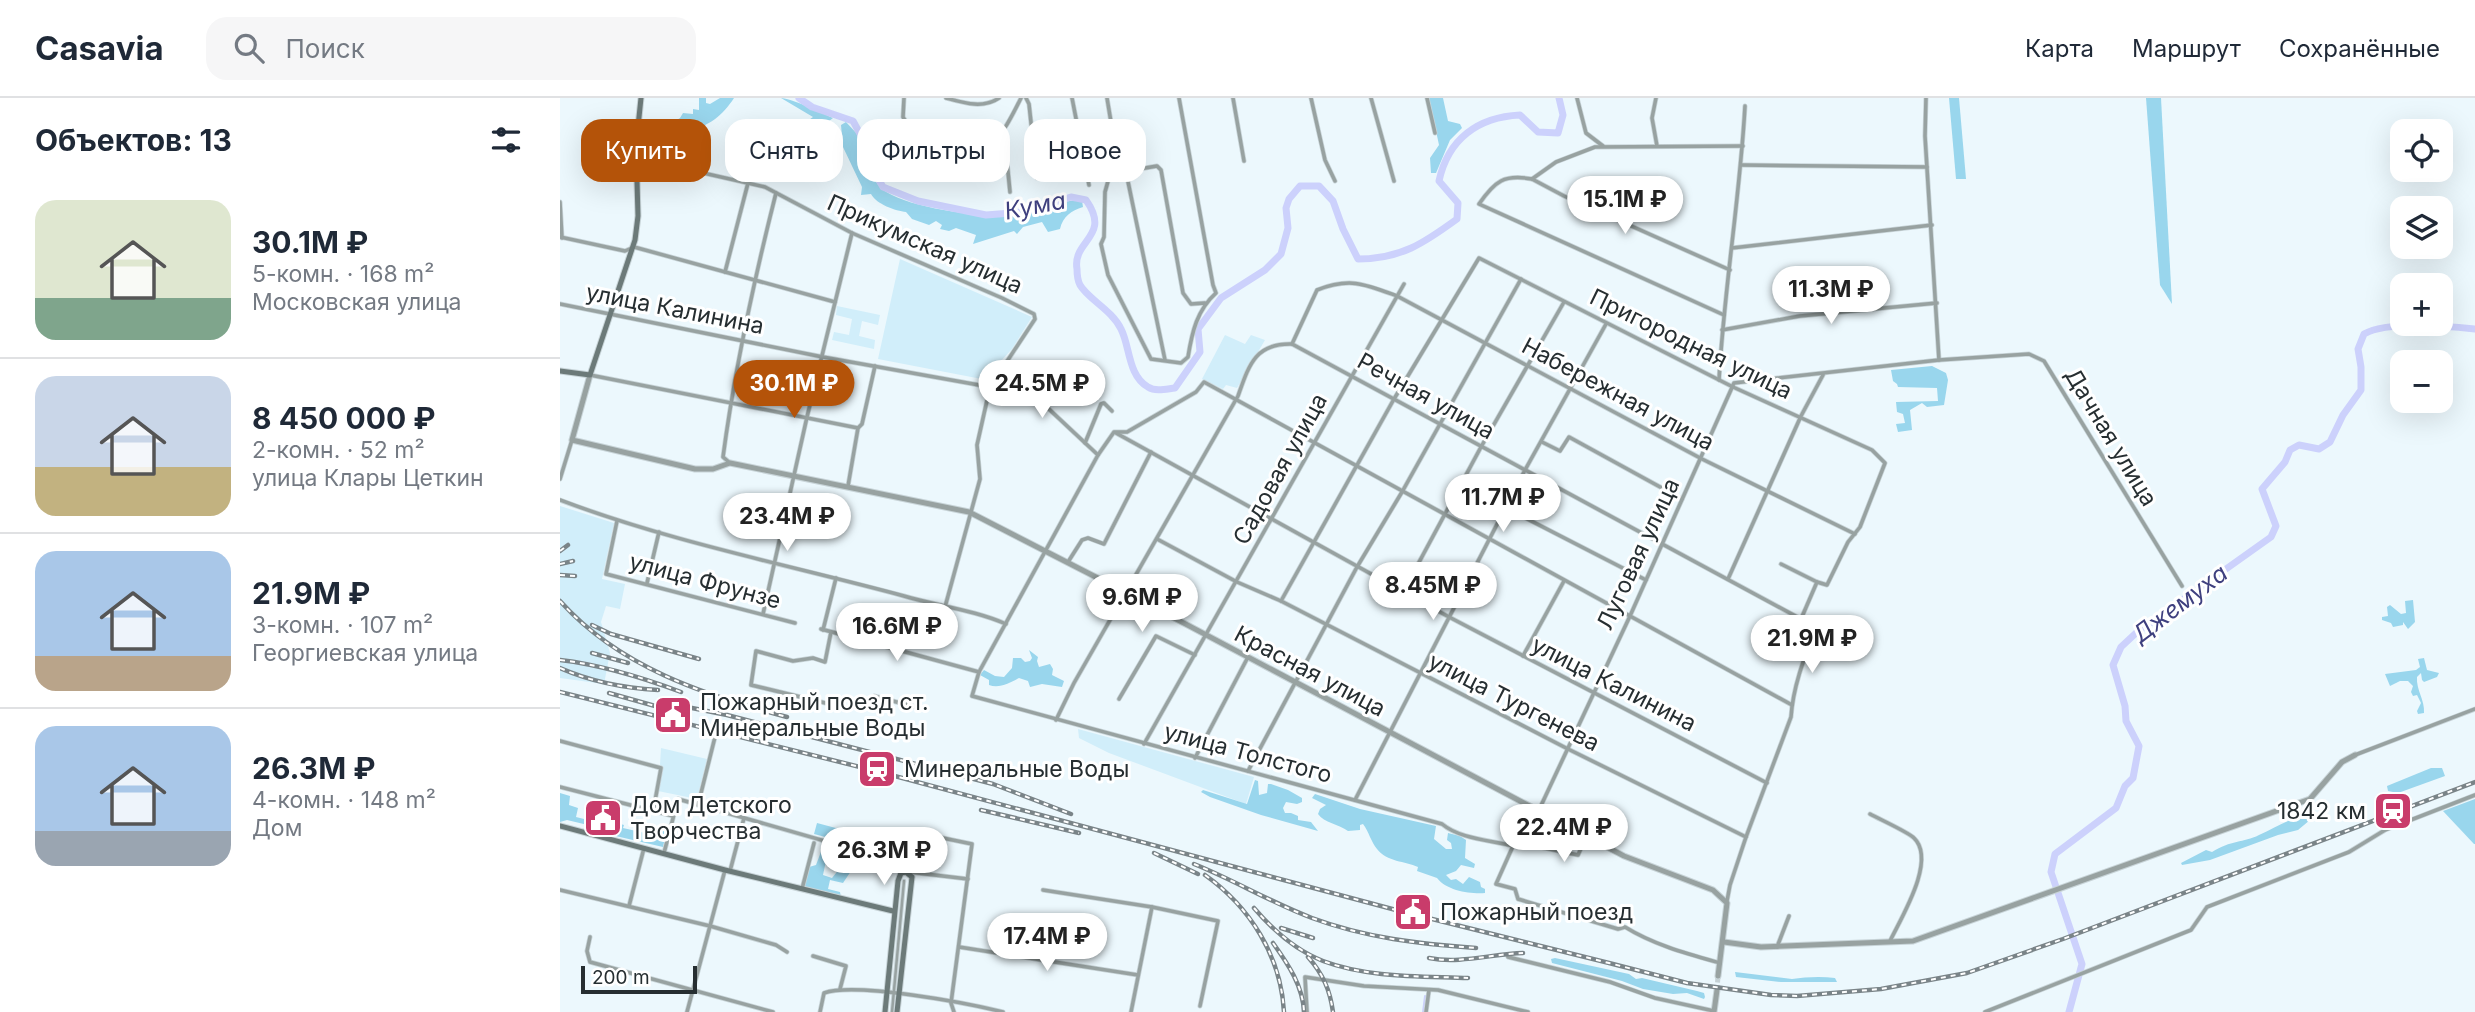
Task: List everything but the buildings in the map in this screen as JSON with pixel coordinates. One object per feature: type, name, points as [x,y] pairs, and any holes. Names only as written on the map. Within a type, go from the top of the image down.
[{"type":"main road","points":[[639,119],[641,98]]},
{"type":"main road","points":[[560,371],[590,375],[634,247],[638,216],[636,182]]},
{"type":"main road","points":[[560,826],[893,911]]},
{"type":"main road","points":[[897,1012],[893,994],[893,911],[906,872]]},
{"type":"main road","points":[[885,1012],[893,994],[912,882],[906,872]]},
{"type":"street","points":[[903,119],[904,98]]},
{"type":"street","points":[[946,98],[978,104],[999,98]]},
{"type":"street","points":[[1010,119],[1023,98],[1029,104],[1031,119]]},
{"type":"street","points":[[1072,98],[1089,185]]},
{"type":"street","points":[[1107,98],[1111,119]]},
{"type":"street","points":[[1108,182],[1104,237],[1101,244],[1108,275],[1151,359],[1181,363],[1188,357],[1193,330],[1205,303],[1216,293],[1179,98]]},
{"type":"street","points":[[1233,98],[1244,161]]},
{"type":"street","points":[[1311,98],[1325,160],[1335,180]]},
{"type":"street","points":[[1371,98],[1394,181]]},
{"type":"street","points":[[1427,98],[1435,133]]},
{"type":"street","points":[[1577,98],[1586,133],[1604,146]]},
{"type":"street","points":[[1656,98],[1652,118],[1657,146]]},
{"type":"street","points":[[1926,98],[1927,167],[1939,360]]},
{"type":"street","points":[[1719,380],[1745,106]]},
{"type":"street","points":[[1532,179],[1556,162],[1594,147],[1743,146]]},
{"type":"street","points":[[1741,165],[1927,167]]},
{"type":"street","points":[[1146,168],[1157,166],[1161,170],[1183,293],[1191,304],[1205,303]]},
{"type":"street","name":"Прикумская улица","points":[[711,175],[765,187],[852,233],[1034,314],[1035,319],[1004,367]]},
{"type":"street","points":[[1724,314],[1479,204],[1497,182],[1513,175],[1532,179],[1730,270]]},
{"type":"street","points":[[1009,182],[1010,192]]},
{"type":"street","points":[[1128,182],[1165,360]]},
{"type":"street","points":[[725,272],[748,183]]},
{"type":"street","points":[[730,463],[723,457],[730,403],[754,279],[776,193]]},
{"type":"street","points":[[560,202],[561,238],[625,251],[634,247],[836,303]]},
{"type":"street","points":[[1732,248],[1932,225]]},
{"type":"street","points":[[763,614],[852,233]]},
{"type":"street","name":"Пригородная улица","points":[[1440,320],[1479,258],[1733,387],[1872,450],[1885,463],[1855,534]]},
{"type":"street","points":[[1248,771],[1357,567],[1521,279]]},
{"type":"street","name":"Набережная улица","points":[[1292,344],[1317,290],[1334,284],[1364,284],[1397,296],[1702,458],[1855,534]]},
{"type":"street","name":"Садовая улица","points":[[1144,744],[1404,284]]},
{"type":"street","points":[[1403,592],[1481,447],[1564,302]]},
{"type":"street","points":[[1722,330],[1800,316],[1937,303]]},
{"type":"street","name":"улица Калинина","points":[[560,304],[823,357],[990,387]]},
{"type":"street","points":[[1281,601],[1440,320]]},
{"type":"street","points":[[1354,800],[1525,470],[1606,324]]},
{"type":"street","points":[[1056,720],[1074,683],[1236,398],[1255,358],[1275,343],[1292,344]]},
{"type":"street","name":"Речная улица","points":[[1292,344],[1801,619]]},
{"type":"street","name":"Дачная улица","points":[[1733,387],[1734,383],[1939,360],[2029,354],[2044,361],[2182,586]]},
{"type":"street","points":[[848,488],[858,428],[862,424],[875,366]]},
{"type":"street","points":[[945,607],[980,479],[977,445],[990,387],[1004,367],[1098,455]]},
{"type":"street","points":[[1728,579],[1801,416],[1823,374]]},
{"type":"street","points":[[560,479],[590,375],[858,428]]},
{"type":"street","points":[[836,578],[822,630],[979,672],[1098,455],[1115,432],[1127,432],[1196,392],[1204,382],[1792,705]]},
{"type":"street","name":"Луговая улица","points":[[1513,846],[1520,841],[1538,812],[1733,387]]},
{"type":"street","points":[[1085,443],[1101,404],[1104,403],[1112,411]]},
{"type":"street","name":"улица Калинина","points":[[1115,432],[1449,617],[1767,783]]},
{"type":"street","points":[[1542,442],[1560,451],[1569,437],[1682,499]]},
{"type":"street","name":"Красная улица","points":[[572,440],[695,469],[713,469],[730,463],[970,512],[1538,812],[1624,856],[1715,891],[1727,903]]},
{"type":"street","points":[[1067,564],[1082,540],[1087,538],[1104,544],[1151,452]]},
{"type":"street","points":[[560,500],[617,521],[988,616],[1006,624]]},
{"type":"street","points":[[1506,508],[1646,580]]},
{"type":"street","name":"улица Фрунзе","points":[[617,521],[606,573],[796,623]]},
{"type":"street","points":[[647,583],[659,532]]},
{"type":"street","points":[[1781,565],[1826,585],[1848,542],[1855,534]]},
{"type":"street","name":"улица Тургенева","points":[[1157,539],[1237,582],[1281,601],[1567,749],[1745,837]]},
{"type":"street","points":[[1523,656],[1564,581]]},
{"type":"street","points":[[1718,976],[1730,885],[1745,837],[1791,717],[1804,659],[1816,627],[1801,619],[1817,582]]},
{"type":"street","points":[[831,632],[825,662],[813,658],[793,661],[756,651],[751,685],[846,708],[861,705],[874,696],[919,708]]},
{"type":"street","points":[[1119,699],[1156,636],[1195,655]]},
{"type":"street","points":[[1195,758],[1248,657]]},
{"type":"street","name":"улица Толстого","points":[[979,672],[972,696],[1441,824],[1478,839],[1513,846]]},
{"type":"street","points":[[1724,942],[1777,947],[1913,941],[2309,799],[2342,762],[2475,709]]},
{"type":"street","points":[[698,805],[716,733]]},
{"type":"street","points":[[560,741],[661,768],[653,812]]},
{"type":"street","points":[[560,788],[673,816]]},
{"type":"street","points":[[1985,1012],[2191,930],[2207,907],[2349,852],[2385,830],[2475,795]]},
{"type":"street","points":[[664,853],[678,799],[905,864],[906,872],[968,879]]},
{"type":"street","points":[[1870,814],[1912,836],[1922,852],[1922,869],[1889,943]]},
{"type":"street","points":[[687,1012],[710,926],[744,818]]},
{"type":"street","points":[[913,863],[919,833],[972,845],[951,1003],[954,1012]]},
{"type":"street","points":[[1520,841],[1578,855],[1586,836]]},
{"type":"street","points":[[802,889],[814,843]]},
{"type":"street","points":[[1513,846],[1496,884],[1515,889],[1518,899],[1618,929],[1625,927],[1637,935],[1720,963]]},
{"type":"street","points":[[629,906],[644,848]]},
{"type":"street","points":[[892,1012],[904,881]]},
{"type":"street","points":[[1715,891],[1722,891],[1730,885]]},
{"type":"street","points":[[560,890],[710,926],[776,945],[787,952]]},
{"type":"street","points":[[1043,890],[1152,907],[1217,921],[1200,1006]]},
{"type":"street","points":[[1131,1012],[1152,907]]},
{"type":"street","points":[[1777,947],[1789,916]]},
{"type":"street","points":[[590,937],[587,951],[590,962],[773,1012]]},
{"type":"street","points":[[959,947],[1138,975]]},
{"type":"street","points":[[813,956],[846,966],[840,989]]},
{"type":"street","points":[[1508,957],[1610,982],[1656,998],[1714,1012],[1717,990]]},
{"type":"street","points":[[1307,1012],[1305,977],[1364,986],[1429,990],[1528,1012]]},
{"type":"street","points":[[821,1012],[824,993],[840,989],[893,994],[1000,1012]]},
{"type":"street","points":[[1426,1012],[1429,990]]},
{"type":"shaded area","points":[[699,98],[706,98],[706,103],[710,104],[720,98],[734,98],[711,122],[711,119],[678,119],[683,113],[693,114],[693,109],[699,110]]},
{"type":"shaded area","points":[[781,98],[833,118],[810,119],[813,117]]},
{"type":"shaded area","points":[[1429,98],[1443,98],[1448,121],[1460,124],[1462,128],[1450,140],[1436,173],[1431,173],[1430,158],[1439,145]]},
{"type":"shaded area","points":[[1949,98],[1959,98],[1966,179],[1956,179]]},
{"type":"shaded area","points":[[2146,98],[2161,98],[2172,304],[2160,285]]},
{"type":"shaded area","points":[[846,122],[857,134],[857,176],[843,147],[843,124]]},
{"type":"shaded area","points":[[860,182],[876,182],[882,189],[910,202],[972,214],[1025,214],[1075,201],[1082,201],[1083,207],[1068,215],[1060,229],[1048,232],[1042,222],[1023,227],[1017,234],[1014,231],[973,244],[976,235],[956,228],[949,231],[940,229],[942,225],[936,221],[929,225],[912,219],[906,212],[882,204],[871,194],[861,195]]},
{"type":"shaded area","points":[[900,259],[1032,317],[1012,349],[998,364],[992,381],[878,359]]},
{"type":"shaded area","points":[[837,306],[880,315],[878,325],[862,321],[859,336],[875,340],[874,349],[832,340],[834,332],[849,335],[852,319],[836,315]]},
{"type":"shaded area","points":[[1225,335],[1245,344],[1251,335],[1265,340],[1237,388],[1226,385],[1223,389],[1202,379]]},
{"type":"shaded area","points":[[1932,366],[1946,373],[1948,380],[1944,405],[1927,407],[1922,403],[1910,410],[1912,430],[1898,432],[1896,424],[1905,423],[1903,414],[1897,412],[1896,402],[1938,401],[1937,388],[1898,387],[1893,381],[1891,370]]},
{"type":"shaded area","points":[[560,506],[614,523],[602,579],[625,584],[620,609],[606,606],[601,622],[610,653],[604,684],[560,678]]},
{"type":"shaded area","points":[[2413,600],[2415,622],[2408,629],[2403,622],[2403,625],[2393,627],[2391,623],[2382,620],[2382,617],[2388,616],[2387,607],[2390,605],[2401,614],[2406,613],[2405,601]]},
{"type":"shaded area","points":[[1029,650],[1038,657],[1039,667],[1050,664],[1052,675],[1064,681],[1062,687],[1042,684],[1030,687],[1028,681],[1019,678],[1004,685],[993,686],[980,675],[984,670],[1004,677],[1012,668],[1013,658],[1030,661],[1032,658]]},
{"type":"shaded area","points":[[2424,658],[2427,670],[2439,673],[2437,677],[2424,682],[2421,673],[2417,677],[2424,708],[2424,713],[2418,714],[2421,703],[2417,695],[2413,696],[2411,692],[2413,686],[2408,681],[2400,681],[2390,686],[2385,674],[2416,670],[2420,667],[2418,659]]},
{"type":"shaded area","points":[[1078,729],[1254,777],[1246,804],[1109,753],[1079,738]]},
{"type":"shaded area","points":[[661,748],[707,759],[697,799],[658,791],[663,768],[660,765]]},
{"type":"shaded area","points":[[2431,768],[2442,768],[2445,776],[2398,793],[2388,791],[2387,786]]},
{"type":"shaded area","points":[[1255,780],[1258,781],[1259,795],[1267,793],[1268,784],[1271,784],[1302,798],[1302,802],[1297,804],[1286,802],[1283,808],[1285,813],[1298,816],[1298,820],[1311,822],[1318,831],[1261,815],[1201,792],[1203,790],[1247,804]]},
{"type":"shaded area","points":[[560,793],[570,796],[569,805],[578,808],[576,817],[584,819],[592,800],[608,804],[607,807],[600,806],[592,826],[567,820],[560,822]]},
{"type":"shaded area","points":[[1315,794],[1360,809],[1436,826],[1434,839],[1446,849],[1452,849],[1447,840],[1448,833],[1460,836],[1466,840],[1465,858],[1475,864],[1474,868],[1461,865],[1456,871],[1446,875],[1463,884],[1469,877],[1480,882],[1485,893],[1453,889],[1437,878],[1417,871],[1418,867],[1386,856],[1375,846],[1363,824],[1360,825],[1360,830],[1348,831],[1321,817],[1318,814],[1320,809],[1326,805],[1312,798]]},
{"type":"shaded area","points":[[2475,799],[2475,844],[2474,844],[2443,811]]},
{"type":"shaded area","points":[[2317,814],[2318,818],[2310,820],[2298,830],[2210,860],[2181,863],[2206,850],[2212,852],[2225,845],[2253,838],[2294,819]]},
{"type":"shaded area","points":[[610,821],[624,825],[623,828],[645,833],[647,825],[667,829],[663,847],[607,834]]},
{"type":"shaded area","points":[[817,823],[862,835],[859,846],[814,834]]},
{"type":"shaded area","points":[[822,849],[828,851],[823,875],[832,878],[840,868],[851,871],[843,883],[830,880],[828,889],[840,892],[841,897],[803,888],[809,867],[816,865]]},
{"type":"shaded area","points":[[1551,959],[1629,974],[1636,979],[1642,978],[1697,991],[1704,993],[1705,997],[1704,999],[1687,993],[1673,994],[1643,989],[1552,963]]},
{"type":"shaded area","points":[[1735,972],[1792,979],[1830,977],[1837,982],[1781,982],[1736,977]]},
{"type":"waterway","name":"Кума","points":[[799,98],[812,107],[853,121],[883,187],[918,201],[986,215],[1024,212],[1071,197],[1086,200],[1095,222],[1077,259],[1079,283],[1117,322],[1133,368],[1141,382],[1158,390],[1175,388],[1200,352],[1198,329],[1221,298],[1265,270],[1281,254],[1288,228],[1286,208],[1289,199],[1300,186],[1319,186],[1333,201],[1358,259],[1400,253],[1423,242],[1457,219],[1458,203],[1439,181],[1450,153],[1467,133],[1491,120],[1520,115],[1538,132],[1558,133],[1563,115],[1559,98]]},
{"type":"waterway","name":"Джемуха","points":[[2069,1012],[2082,964],[2051,872],[2055,854],[2116,808],[2125,786],[2133,778],[2139,746],[2126,721],[2125,706],[2113,665],[2121,647],[2136,633],[2271,537],[2276,526],[2262,489],[2285,462],[2290,450],[2299,445],[2319,449],[2330,442],[2343,415],[2361,390],[2358,349],[2364,334],[2387,327],[2402,326],[2475,329]]},
{"type":"waterway","points":[[1423,1012],[1425,996]]},
{"type":"tunnel","points":[[1717,990],[1718,976]]},
{"type":"railway","points":[[560,551],[568,545]]},
{"type":"railway","points":[[560,564],[573,561]]},
{"type":"railway","points":[[560,575],[575,576]]},
{"type":"railway","points":[[560,601],[583,624],[609,644],[664,676],[725,699],[787,717]]},
{"type":"railway","points":[[592,625],[611,634],[699,659]]},
{"type":"railway","points":[[592,653],[628,663]]},
{"type":"railway","points":[[560,660],[621,672],[681,692]]},
{"type":"railway","points":[[560,668],[608,684],[658,690]]},
{"type":"railway","points":[[560,692],[876,771],[1396,910],[1687,983],[1771,995],[1797,996],[1881,989],[1967,973],[2475,782]]},
{"type":"railway","points":[[609,693],[687,715]]},
{"type":"railway","points":[[677,705],[727,715],[993,784],[1071,814]]},
{"type":"railway","points":[[981,810],[1079,833]]},
{"type":"railway","points":[[1154,853],[1198,874]]},
{"type":"railway","points":[[1194,864],[1297,912],[1332,925],[1393,939],[1476,948]]},
{"type":"railway","points":[[1205,875],[1236,902],[1260,934],[1277,971],[1284,1012]]},
{"type":"railway","points":[[1254,908],[1286,939],[1323,961],[1340,967],[1376,973],[1468,978]]},
{"type":"railway","points":[[1281,928],[1313,938]]},
{"type":"railway","points":[[1273,943],[1298,984],[1304,1012]]},
{"type":"railway","points":[[1429,958],[1464,959],[1523,953]]},
{"type":"railway","points":[[1308,957],[1325,983],[1333,1012]]},
{"type":"place","name":"Пожарный поезд ст. Минеральные Воды","points":[[673,715]]},
{"type":"place","name":"Минеральные Воды","points":[[877,769]]},
{"type":"place","name":"1842 км","points":[[2393,811]]},
{"type":"place","name":"Дом Детского Творчества","points":[[603,818]]},
{"type":"place","name":"Пожарный поезд","points":[[1413,912]]}]
